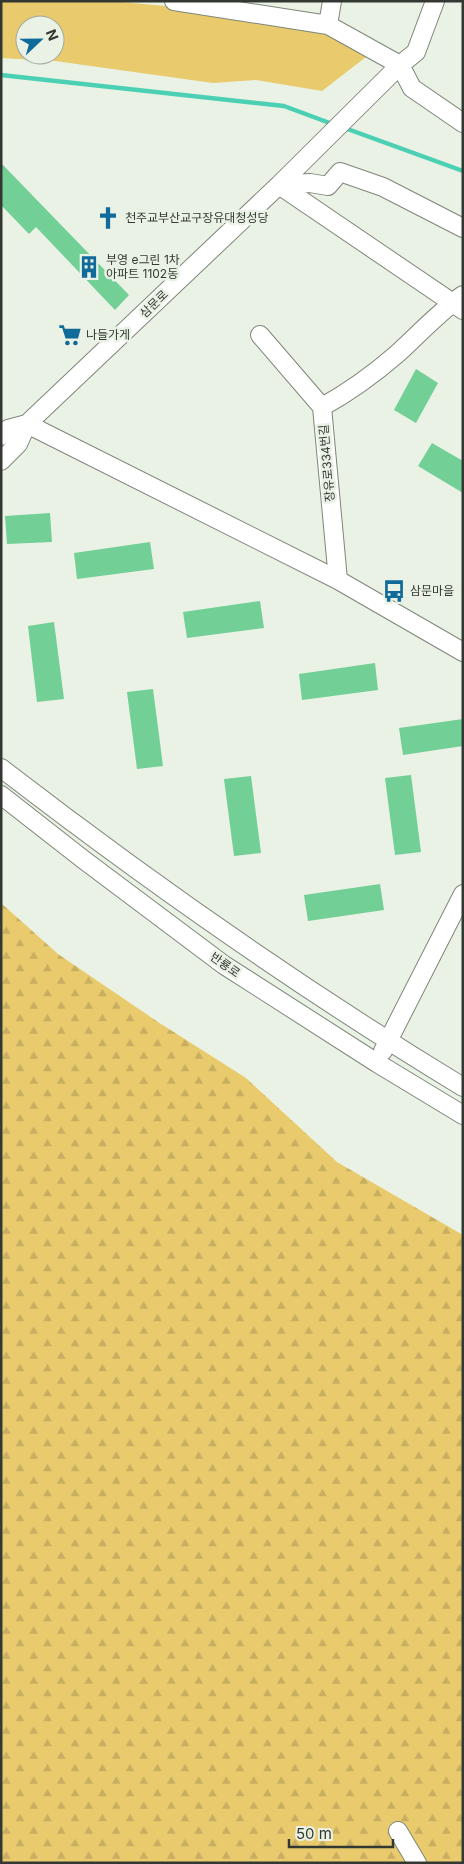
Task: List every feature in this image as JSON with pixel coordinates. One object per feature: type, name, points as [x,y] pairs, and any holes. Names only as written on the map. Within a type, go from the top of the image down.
[{"type":"street","points":[[175,1],[261,8],[328,25],[400,65],[412,88],[463,123]]},
{"type":"street","points":[[328,25],[332,1]]},
{"type":"street","points":[[400,65],[416,52],[434,1]]},
{"type":"street","name":"삼문로","points":[[1,461],[18,444],[27,424],[285,178],[400,65]]},
{"type":"street","points":[[285,178],[328,186],[340,172],[383,187],[463,228]]},
{"type":"street","points":[[285,178],[459,303]]},
{"type":"street","name":"장유로334번길","points":[[338,580],[322,407],[348,392],[459,303]]},
{"type":"street","points":[[260,335],[322,407]]},
{"type":"street","points":[[5,433],[27,424],[338,580],[463,652]]},
{"type":"street","points":[[1,768],[91,837],[226,933],[388,1041],[463,1087]]},
{"type":"street","name":"반룡로","points":[[1,795],[224,965],[377,1063],[463,1115]]},
{"type":"street","points":[[377,1063],[463,894]]},
{"type":"street","points":[[398,1831],[417,1863]]},
{"type":"green space","points":[[1,1],[111,1],[187,8],[312,24],[366,57],[322,91],[256,80],[213,83],[65,62],[65,15],[15,15],[15,59],[1,58]]},
{"type":"green space","points":[[1,903],[58,954],[158,1022],[246,1078],[337,1162],[463,1235],[463,1863],[1,1863]]},
{"type":"building","points":[[1,163],[129,295],[115,310],[36,227],[29,234],[1,205]]},
{"type":"building","points":[[416,369],[438,383],[416,423],[394,410]]},
{"type":"building","points":[[432,443],[463,461],[463,493],[418,466]]},
{"type":"building","points":[[50,513],[52,542],[7,544],[5,516]]},
{"type":"building","points":[[150,542],[154,569],[77,579],[74,553]]},
{"type":"building","points":[[260,601],[264,628],[187,638],[183,612]]},
{"type":"building","points":[[54,622],[64,699],[37,702],[28,626]]},
{"type":"building","points":[[375,663],[378,690],[302,700],[299,674]]},
{"type":"building","points":[[153,689],[163,766],[137,769],[127,692]]},
{"type":"building","points":[[463,719],[463,746],[403,755],[399,728]]},
{"type":"building","points":[[411,775],[421,852],[395,855],[385,778]]},
{"type":"building","points":[[251,776],[261,853],[234,856],[224,779]]},
{"type":"building","points":[[380,884],[384,910],[308,921],[304,895]]},
{"type":"waterway","points":[[1,75],[284,106],[335,125]]},
{"type":"waterway","points":[[342,127],[463,171]]},
{"type":"place","name":"천주교부산교구장유대청성당","points":[[108,218]]},
{"type":"place","name":"부영 e그린 1차 아파트 1102동","points":[[89,267]]},
{"type":"place","name":"나들가게","points":[[70,335]]},
{"type":"place","name":"삼문마을","points":[[394,591]]}]
